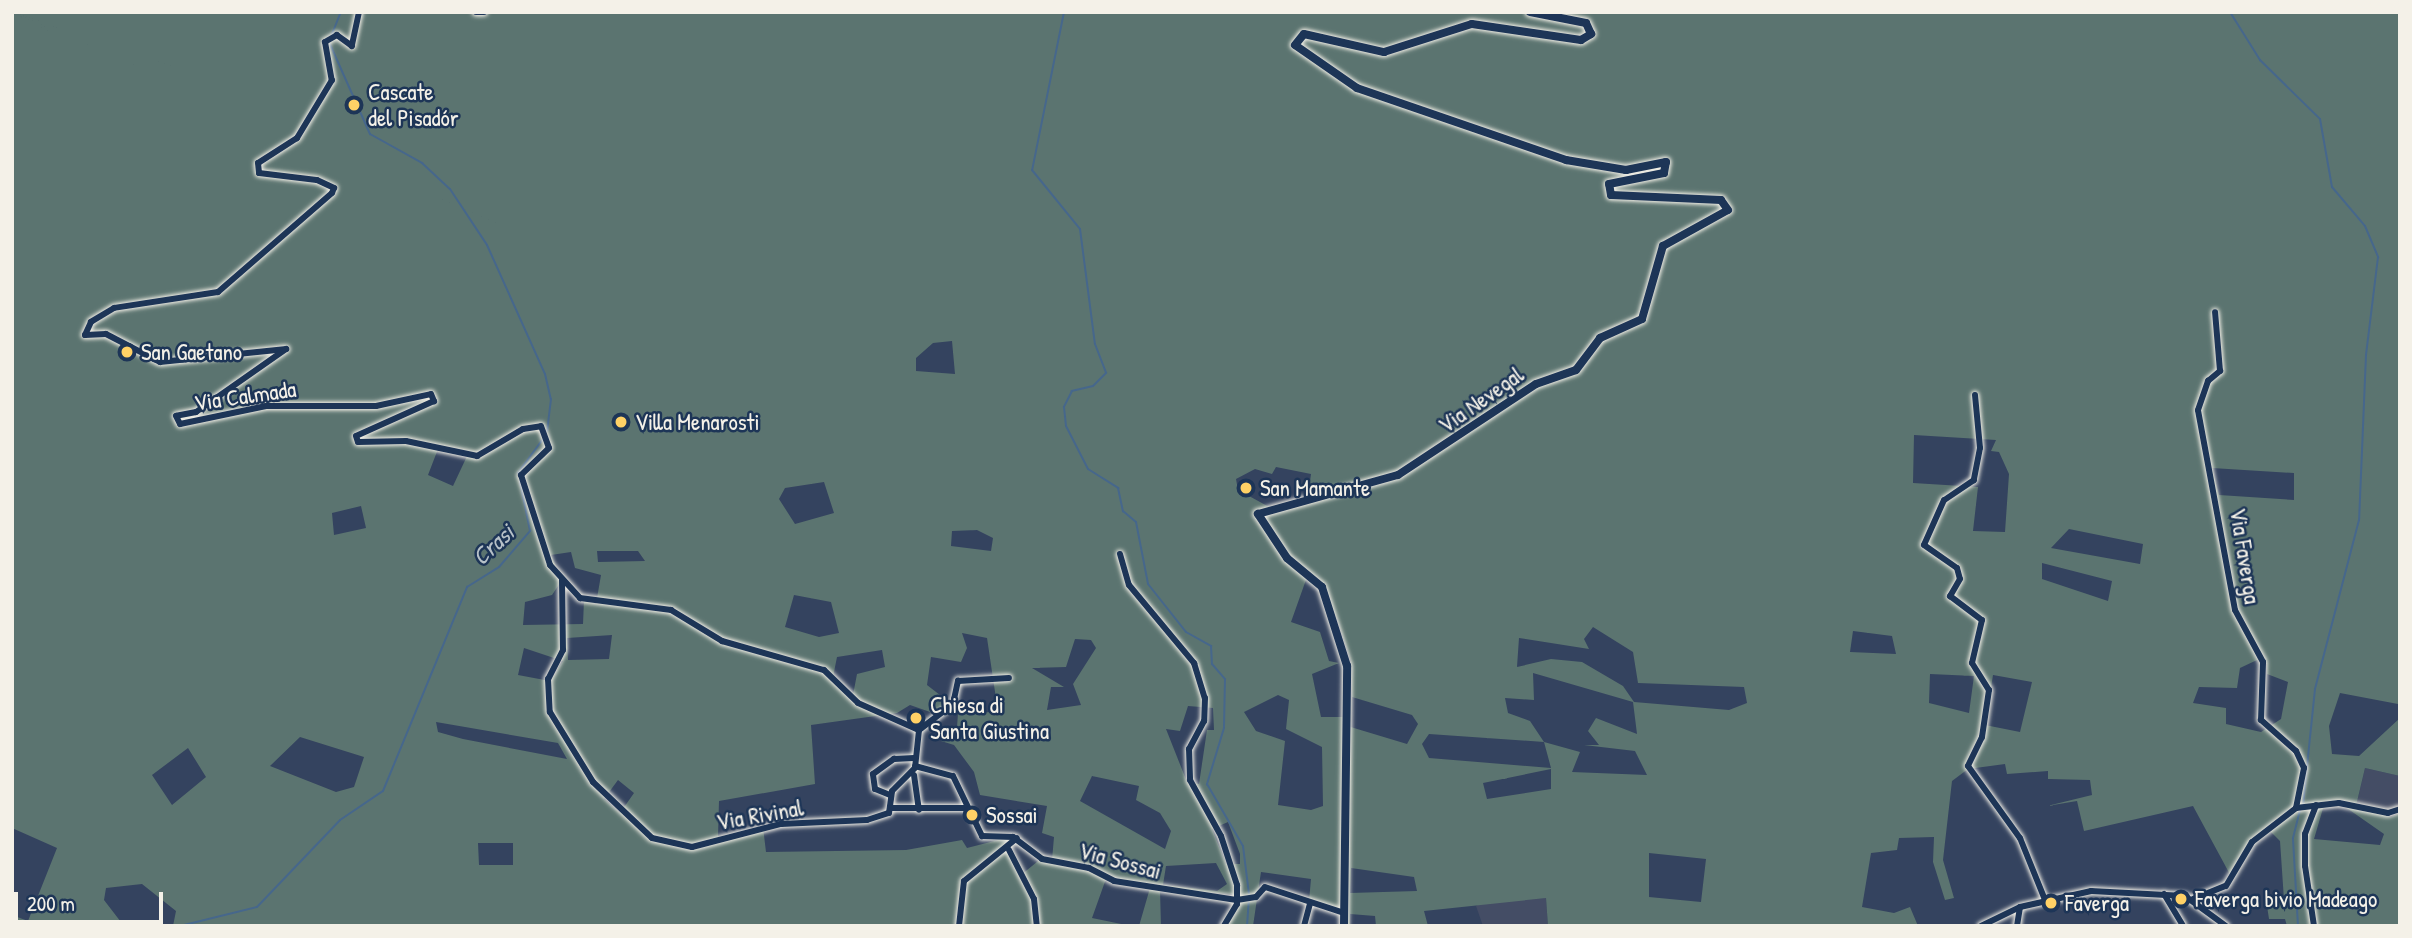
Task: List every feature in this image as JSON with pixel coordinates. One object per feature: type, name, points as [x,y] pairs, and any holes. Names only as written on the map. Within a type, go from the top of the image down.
[{"type":"main road","name":"Via Nevegal","points":[[1344,926],[1345,655],[1322,587],[1287,558],[1258,513],[1398,474],[1536,384],[1576,370],[1600,338],[1642,319],[1663,246],[1728,210],[1721,200],[1612,195],[1609,184],[1664,173],[1667,162],[1626,170],[1566,160],[1357,88],[1295,44],[1304,34],[1384,52],[1472,24],[1581,40],[1591,34],[1586,23],[1530,12]]},
{"type":"street","name":"Via Calmada","points":[[359,12],[352,46],[332,36],[324,47],[332,80],[297,138],[258,163],[259,173],[317,180],[334,188],[332,193],[218,292],[114,308],[91,322],[85,335],[106,334],[160,362],[286,349],[196,412],[176,416],[180,424],[266,406],[376,406],[431,394],[433,401],[356,436],[358,442],[406,441],[477,456],[529,426],[547,433],[546,453],[522,475],[543,549],[562,580],[589,602],[671,610],[722,641],[808,663],[858,703],[904,720],[919,730]]},
{"type":"street","points":[[476,12],[484,12]]},
{"type":"street","name":"Via Faverga","points":[[2215,312],[2220,371],[2208,381],[2198,410],[2211,468],[2235,610],[2263,662],[2261,720],[2303,763],[2296,808]]},
{"type":"street","points":[[1975,395],[1980,448],[1974,480],[1944,500],[1924,545],[1957,568],[1960,579],[1950,596],[1982,620],[1972,663],[1989,690],[1982,737],[1968,766],[2020,838],[2045,900]]},
{"type":"street","points":[[1121,554],[1129,585],[1144,596],[1198,674],[1206,708],[1189,748],[1190,780],[1221,836],[1239,900],[1224,926]]},
{"type":"street","name":"Via Rivinal","points":[[562,580],[563,650],[548,679],[550,712],[593,782],[652,838],[673,846],[781,824],[867,820],[892,808],[919,810],[967,807]]},
{"type":"street","points":[[919,810],[914,758],[919,730],[953,704],[958,681],[1009,678]]},
{"type":"street","points":[[890,795],[875,789],[873,774],[894,759],[914,758]]},
{"type":"street","points":[[916,767],[953,776],[982,836],[1017,838]]},
{"type":"street","points":[[890,795],[914,775]]},
{"type":"street","points":[[890,795],[892,808]]},
{"type":"street","points":[[2314,926],[2305,834],[2316,805]]},
{"type":"street","points":[[2193,899],[2226,886],[2252,842],[2296,808],[2316,805],[2400,809]]},
{"type":"street","points":[[958,926],[964,881],[1009,850],[1017,838]]},
{"type":"street","name":"Via Sossai","points":[[1017,838],[1042,859],[1089,868],[1114,881],[1239,900],[1254,898],[1265,887],[1310,904]]},
{"type":"street","points":[[1009,850],[1034,899],[1037,926]]},
{"type":"street","points":[[1982,926],[2020,907],[2091,891],[2164,894],[2193,899],[2226,926]]},
{"type":"street","points":[[2164,894],[2183,926]]},
{"type":"street","points":[[1304,926],[1310,904],[1345,913]]},
{"type":"street","points":[[2017,926],[2020,907]]},
{"type":"shaded area","points":[[2365,768],[2400,776],[2400,813],[2391,817],[2356,807]]},
{"type":"shaded area","points":[[1546,898],[1548,926],[1483,926],[1476,906],[1489,899]]},
{"type":"green space","points":[[12,12],[2400,12],[2400,711],[2398,704],[2340,693],[2329,726],[2332,754],[2359,756],[2400,718],[2400,776],[2365,768],[2356,806],[2391,817],[2400,813],[2400,926],[2287,926],[2285,919],[2269,919],[2267,906],[2284,900],[2280,841],[2269,830],[2253,842],[2233,880],[2193,806],[2084,831],[2077,801],[2047,806],[2092,795],[2090,780],[2048,779],[2048,771],[2007,774],[2005,764],[1968,769],[1952,781],[1943,860],[1954,898],[1945,900],[1933,862],[1934,837],[1899,838],[1897,850],[1871,853],[1862,907],[1894,913],[1910,907],[1918,926],[1548,926],[1546,898],[1424,911],[1428,926],[1376,926],[1375,916],[1350,914],[1350,926],[1341,926],[1341,909],[1309,901],[1311,879],[1261,872],[1253,926],[1225,926],[1236,900],[1232,894],[1160,890],[1161,926],[1139,926],[1150,888],[1107,876],[1092,918],[1131,926],[173,926],[176,911],[142,884],[106,888],[104,900],[124,926],[12,926],[12,915],[28,921],[57,848],[12,828]],"holes":[[[952,341],[955,374],[916,371],[916,358],[933,343]],[[1914,435],[1996,440],[1991,451],[1999,452],[2009,474],[2005,532],[1973,531],[1978,487],[1913,483]],[[438,449],[468,454],[453,486],[428,475]],[[1276,467],[1311,474],[1308,496],[1271,508],[1238,490],[1236,479],[1255,469],[1272,474]],[[2212,468],[2294,473],[2294,500],[2219,495]],[[824,482],[834,513],[795,524],[779,499],[785,488]],[[361,506],[366,528],[334,535],[332,513]],[[2069,529],[2143,544],[2140,564],[2051,548]],[[977,530],[993,538],[991,551],[951,546],[952,531]],[[597,551],[638,551],[645,561],[598,562]],[[571,552],[575,568],[601,575],[596,604],[584,600],[583,624],[523,625],[525,602],[552,595],[562,580],[551,555]],[[2042,563],[2112,581],[2108,601],[2042,579]],[[1307,577],[1325,590],[1337,619],[1351,661],[1352,697],[1412,715],[1418,724],[1407,744],[1344,725],[1344,717],[1321,717],[1312,674],[1339,663],[1329,661],[1320,632],[1291,622]],[[794,595],[831,602],[839,633],[819,637],[785,627]],[[1593,627],[1633,652],[1638,683],[1744,687],[1747,703],[1729,710],[1634,702],[1623,686],[1582,662],[1551,659],[1517,667],[1519,638],[1589,649],[1584,639]],[[1853,631],[1892,636],[1896,654],[1850,652]],[[962,633],[987,638],[998,712],[958,713],[957,727],[943,729],[941,741],[954,745],[974,772],[980,795],[1047,806],[1042,833],[1054,837],[1052,860],[1043,857],[1021,875],[1009,847],[1017,840],[1006,838],[967,848],[962,840],[906,850],[766,852],[763,827],[718,837],[719,801],[815,784],[811,725],[897,713],[910,705],[933,713],[949,702],[927,685],[931,657],[961,662],[967,648]],[[612,635],[609,659],[568,660],[567,638]],[[1075,639],[1091,640],[1096,648],[1073,684],[1081,705],[1047,710],[1051,687],[1064,687],[1032,668],[1066,667]],[[524,648],[563,661],[550,681],[518,675]],[[882,650],[885,667],[857,674],[853,695],[833,677],[837,657]],[[2257,660],[2267,664],[2267,674],[2288,682],[2281,719],[2261,732],[2226,724],[2226,708],[2193,703],[2199,687],[2237,688],[2240,668]],[[1533,673],[1633,702],[1637,734],[1596,718],[1588,731],[1599,745],[1584,745],[1635,751],[1647,775],[1572,772],[1580,752],[1544,742],[1530,721],[1508,713],[1505,698],[1534,700]],[[1930,674],[1974,676],[1969,713],[1929,703]],[[1993,675],[2032,682],[2020,732],[1985,725]],[[1278,695],[1289,700],[1286,729],[1322,747],[1323,806],[1311,810],[1278,805],[1285,741],[1256,731],[1244,712]],[[1188,706],[1213,708],[1214,730],[1207,730],[1199,784],[1187,782],[1166,729],[1180,731]],[[436,722],[558,743],[567,759],[438,732]],[[1429,734],[1544,742],[1551,768],[1429,758],[1422,744]],[[300,737],[364,757],[354,787],[336,792],[270,766]],[[188,748],[206,777],[172,805],[152,775]],[[1551,769],[1551,789],[1487,799],[1483,783]],[[1092,776],[1139,786],[1136,800],[1160,813],[1171,831],[1165,849],[1080,801]],[[618,780],[634,793],[620,813],[604,799]],[[2341,804],[2384,834],[2380,845],[2314,839],[2324,805]],[[1228,822],[1240,854],[1240,864],[1226,864],[1212,829]],[[478,843],[513,843],[513,865],[479,865]],[[1649,853],[1706,859],[1701,902],[1649,897]],[[1216,863],[1227,884],[1217,891],[1163,885],[1166,866]],[[1351,868],[1414,877],[1417,891],[1350,893]]]},
{"type":"waterway","name":"Crasi","points":[[332,34],[341,12]]},
{"type":"waterway","points":[[1064,12],[1032,170],[1080,229],[1095,344],[1106,373],[1093,386],[1072,391],[1064,407],[1066,426],[1088,469],[1118,488],[1123,511],[1136,522],[1148,584],[1186,632],[1211,646],[1212,664],[1225,679],[1224,728],[1207,784],[1243,846],[1249,894]]},
{"type":"waterway","points":[[2230,12],[2260,60],[2320,119],[2332,187],[2365,226],[2378,257],[2366,355],[2359,520],[2315,689],[2303,805]]},
{"type":"waterway","name":"Crasi","points":[[329,42],[370,134],[422,163],[450,189],[487,245],[545,374],[551,399],[547,431]]},
{"type":"waterway","name":"Crasi","points":[[518,473],[543,439]]},
{"type":"waterway","name":"Crasi","points":[[180,926],[257,907],[340,820],[383,791],[467,587],[499,567],[530,531],[520,482]]},
{"type":"waterway","points":[[2298,926],[2293,838],[2300,810]]},
{"type":"waterway","points":[[1247,926],[1249,900]]},
{"type":"place","name":"Cascate del Pisadór","points":[[354,105]]},
{"type":"place","name":"San Gaetano","points":[[127,352]]},
{"type":"place","name":"Villa Menarosti","points":[[621,422]]},
{"type":"place","name":"San Mamante","points":[[1246,488]]},
{"type":"place","name":"Chiesa di Santa Giustina","points":[[916,718]]},
{"type":"place","name":"Sossai","points":[[972,815]]},
{"type":"place","name":"Faverga bivio Madeago","points":[[2181,899]]},
{"type":"place","name":"Faverga","points":[[2051,903]]}]
